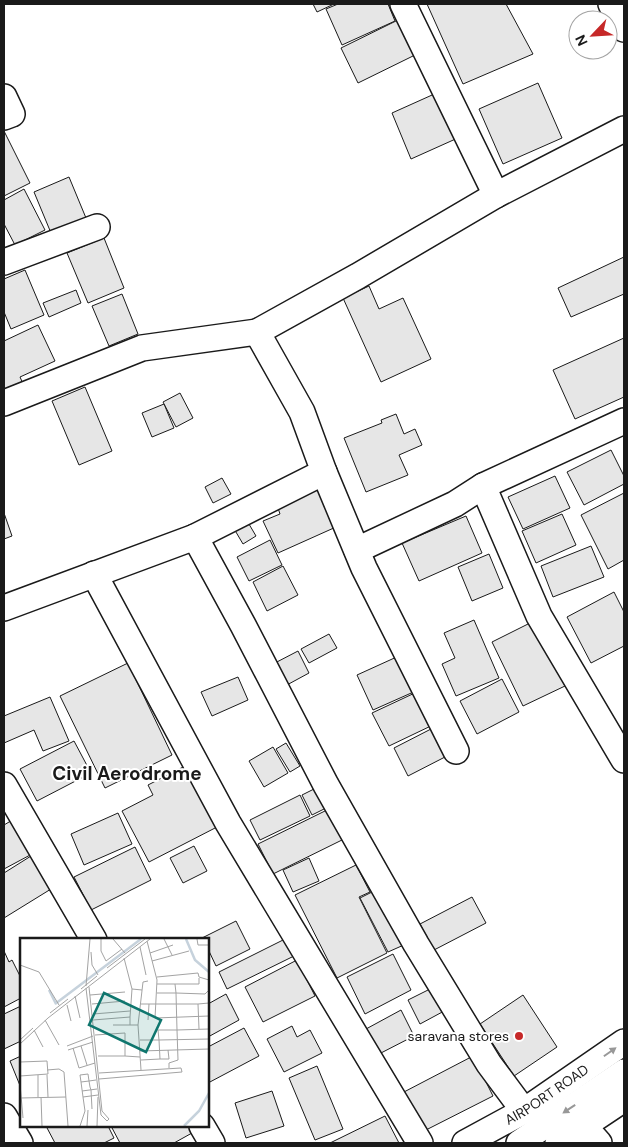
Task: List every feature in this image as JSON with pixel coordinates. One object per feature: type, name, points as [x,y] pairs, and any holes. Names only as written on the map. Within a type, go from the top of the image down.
[{"type":"street","points":[[403,4],[496,195]]},
{"type":"street","points":[[611,4],[624,29]]},
{"type":"street","points":[[4,97],[12,114],[4,117]]},
{"type":"street","points":[[4,403],[142,348],[258,332],[496,195],[624,129]]},
{"type":"street","points":[[4,262],[96,227]]},
{"type":"street","points":[[258,332],[302,412],[324,472],[368,576],[456,751]]},
{"type":"street","points":[[357,550],[455,504],[483,486],[622,428]]},
{"type":"street","points":[[4,608],[195,537],[324,472]]},
{"type":"street","points":[[483,486],[540,616],[624,760]]},
{"type":"street","points":[[195,537],[326,784],[416,944],[489,1064],[524,1111]]},
{"type":"street","points":[[94,574],[228,823],[420,1143]]},
{"type":"street","points":[[4,785],[93,938]]},
{"type":"street","name":"AIRPORT ROAD","points":[[465,1143],[524,1111],[624,1042]]},
{"type":"street","name":"AIRPORT ROAD","points":[[519,1143],[624,1072]]},
{"type":"street","points":[[558,1143],[591,1134],[624,1099]]},
{"type":"street","points":[[203,1127],[212,1143]]},
{"type":"building","points":[[313,4],[334,4],[317,12]]},
{"type":"building","points":[[338,4],[388,4],[395,21],[342,45],[326,9]]},
{"type":"building","points":[[427,4],[506,4],[533,54],[463,84]]},
{"type":"building","points":[[398,20],[415,55],[358,83],[341,48]]},
{"type":"building","points":[[538,83],[562,138],[503,164],[479,109]]},
{"type":"building","points":[[441,91],[460,137],[411,159],[392,113]]},
{"type":"building","points":[[4,131],[30,183],[4,196]]},
{"type":"building","points":[[69,177],[86,218],[51,233],[34,192]]},
{"type":"building","points":[[24,189],[45,230],[15,245],[4,224],[4,200]]},
{"type":"building","points":[[104,238],[124,288],[88,303],[67,253]]},
{"type":"building","points":[[624,257],[624,294],[571,317],[558,288]]},
{"type":"building","points":[[25,270],[44,315],[11,329],[4,312],[4,279]]},
{"type":"building","points":[[369,286],[379,309],[403,298],[431,359],[381,382],[343,298]]},
{"type":"building","points":[[76,290],[81,303],[49,317],[43,303]]},
{"type":"building","points":[[122,294],[138,334],[109,346],[92,306]]},
{"type":"building","points":[[38,325],[55,361],[20,377],[24,386],[4,395],[4,341]]},
{"type":"building","points":[[624,338],[624,397],[575,419],[553,370]]},
{"type":"building","points":[[85,387],[112,451],[79,465],[52,401]]},
{"type":"building","points":[[180,393],[193,418],[176,427],[163,402]]},
{"type":"building","points":[[164,404],[174,428],[152,437],[142,413]]},
{"type":"building","points":[[396,414],[404,434],[415,429],[422,445],[399,455],[408,475],[366,492],[344,438],[382,423],[381,420]]},
{"type":"building","points":[[611,450],[624,476],[624,484],[584,505],[567,472]]},
{"type":"building","points":[[555,476],[570,508],[523,529],[508,497]]},
{"type":"building","points":[[222,478],[231,494],[213,503],[205,487]]},
{"type":"building","points":[[317,484],[336,527],[278,553],[263,521],[280,514],[276,502]]},
{"type":"building","points":[[624,493],[624,560],[608,569],[581,515]]},
{"type":"building","points":[[4,513],[12,536],[4,539]]},
{"type":"building","points":[[562,514],[576,545],[536,563],[522,531]]},
{"type":"building","points":[[466,516],[482,553],[419,581],[402,543]]},
{"type":"building","points":[[246,519],[256,536],[243,544],[233,527]]},
{"type":"building","points":[[270,540],[282,565],[249,581],[237,557]]},
{"type":"building","points":[[591,546],[604,577],[553,597],[541,566]]},
{"type":"building","points":[[489,554],[503,588],[472,601],[458,567]]},
{"type":"building","points":[[283,566],[298,595],[267,611],[253,582]]},
{"type":"building","points":[[614,592],[624,612],[624,646],[591,663],[567,617]]},
{"type":"building","points":[[474,620],[499,678],[456,696],[442,664],[455,658],[444,633]]},
{"type":"building","points":[[534,621],[565,686],[523,706],[492,642]]},
{"type":"building","points":[[329,634],[337,648],[309,663],[301,649]]},
{"type":"building","points":[[298,651],[309,673],[285,686],[273,664]]},
{"type":"building","points":[[401,655],[418,690],[373,710],[357,675]]},
{"type":"building","points":[[128,663],[172,755],[105,788],[60,696]]},
{"type":"building","points":[[238,677],[248,700],[212,716],[201,692]]},
{"type":"building","points":[[502,679],[519,712],[477,734],[460,701]]},
{"type":"building","points":[[419,691],[435,724],[389,746],[372,713]]},
{"type":"building","points":[[50,697],[69,741],[43,751],[34,730],[4,743],[4,716]]},
{"type":"building","points":[[431,729],[445,757],[408,776],[394,748]]},
{"type":"building","points":[[74,741],[91,773],[37,801],[20,769]]},
{"type":"building","points":[[286,743],[300,766],[290,772],[276,749]]},
{"type":"building","points":[[273,747],[288,773],[264,787],[249,761]]},
{"type":"building","points":[[185,766],[217,827],[149,862],[122,811],[153,795],[148,785]]},
{"type":"building","points":[[318,787],[328,807],[312,815],[302,795]]},
{"type":"building","points":[[300,795],[310,816],[260,840],[250,820]]},
{"type":"building","points":[[329,809],[344,839],[273,874],[258,844]]},
{"type":"building","points":[[118,813],[132,844],[84,865],[71,834]]},
{"type":"building","points":[[14,819],[32,854],[4,869],[4,825]]},
{"type":"building","points":[[194,846],[207,871],[183,883],[170,858]]},
{"type":"building","points":[[135,847],[151,880],[91,910],[74,877]]},
{"type":"building","points":[[31,856],[51,889],[4,918],[4,873]]},
{"type":"building","points":[[309,858],[319,881],[293,892],[283,870]]},
{"type":"building","points":[[356,865],[370,892],[359,897],[387,953],[337,978],[295,895]]},
{"type":"building","points":[[378,889],[406,944],[388,952],[360,898]]},
{"type":"building","points":[[472,897],[486,923],[434,950],[420,924]]},
{"type":"building","points":[[236,921],[250,949],[216,966],[209,951],[209,938],[202,938]]},
{"type":"building","points":[[285,939],[294,956],[227,989],[219,972]]},
{"type":"building","points":[[4,951],[9,962],[12,960],[20,976],[20,999],[4,1007]]},
{"type":"building","points":[[393,954],[411,990],[365,1014],[347,977]]},
{"type":"building","points":[[297,960],[315,996],[263,1022],[245,987]]},
{"type":"building","points":[[434,987],[446,1010],[420,1024],[408,1000]]},
{"type":"building","points":[[226,994],[239,1020],[209,1036],[209,1003]]},
{"type":"building","points":[[523,995],[557,1047],[514,1076],[480,1024]]},
{"type":"building","points":[[20,1006],[20,1041],[4,1049],[4,1014]]},
{"type":"building","points":[[401,1010],[414,1036],[379,1054],[366,1029]]},
{"type":"building","points":[[292,1026],[297,1037],[310,1030],[322,1053],[284,1072],[267,1039]]},
{"type":"building","points":[[244,1028],[259,1056],[209,1082],[209,1046]]},
{"type":"building","points":[[20,1056],[20,1086],[10,1061]]},
{"type":"building","points":[[473,1056],[493,1096],[422,1132],[402,1093]]},
{"type":"building","points":[[317,1066],[343,1129],[315,1140],[289,1078]]},
{"type":"building","points":[[272,1091],[284,1126],[246,1138],[235,1103]]},
{"type":"building","points":[[385,1116],[399,1143],[330,1143]]},
{"type":"building","points":[[47,1127],[108,1127],[114,1138],[104,1143],[55,1143]]},
{"type":"building","points":[[112,1127],[189,1127],[192,1133],[174,1143],[120,1143]]},
{"type":"place","name":"saravana stores","points":[[519,1036]]},
{"type":"district","name":"Civil Aerodrome","points":[[127,773]]}]
